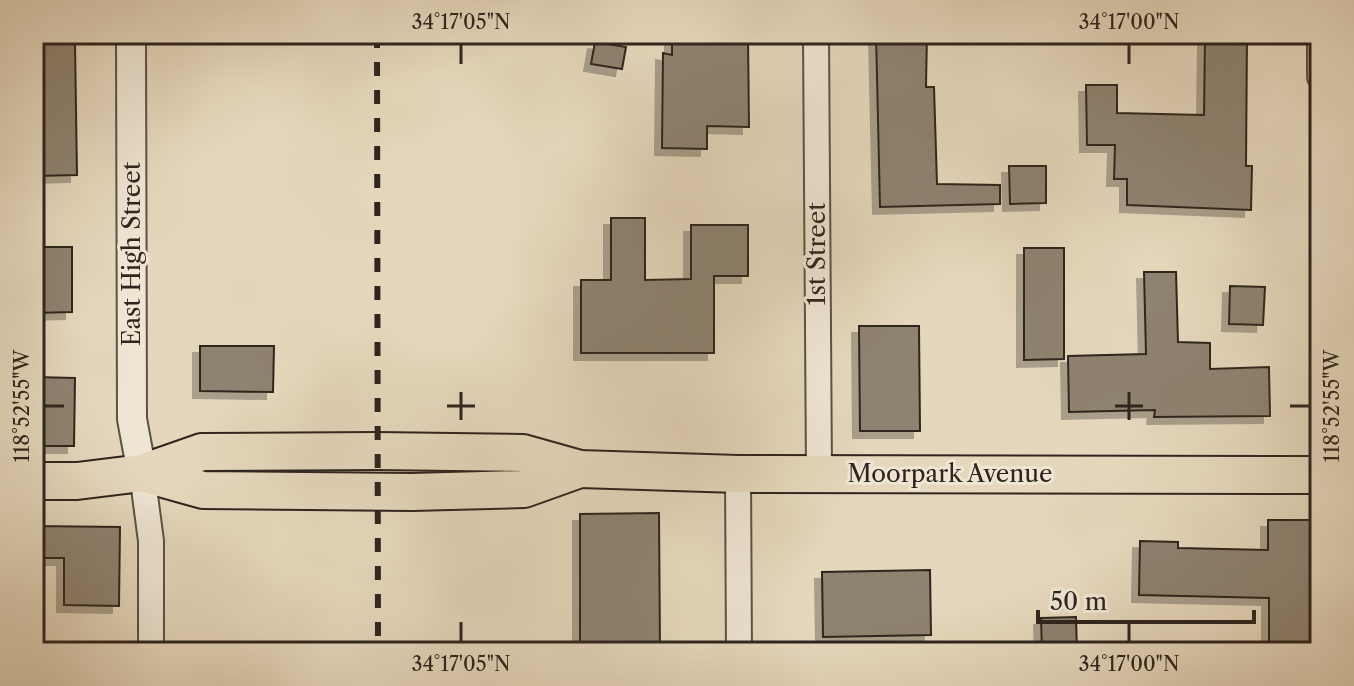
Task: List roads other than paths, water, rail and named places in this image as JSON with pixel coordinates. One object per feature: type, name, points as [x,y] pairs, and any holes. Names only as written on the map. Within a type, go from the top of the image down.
[{"type":"main road","name":"Moorpark Avenue","points":[[34,481],[77,481],[142,473],[203,490],[412,492],[524,489],[580,469],[738,474],[1320,475]]},
{"type":"street","name":"East High Street","points":[[131,34],[132,419],[142,473]]},
{"type":"street","name":"1st Street","points":[[816,34],[819,474]]},
{"type":"street","points":[[1320,34],[1320,77]]},
{"type":"street","points":[[142,473],[151,541],[151,652]]},
{"type":"street","points":[[738,474],[739,652]]},
{"type":"railway","points":[[377,34],[378,652]]}]
